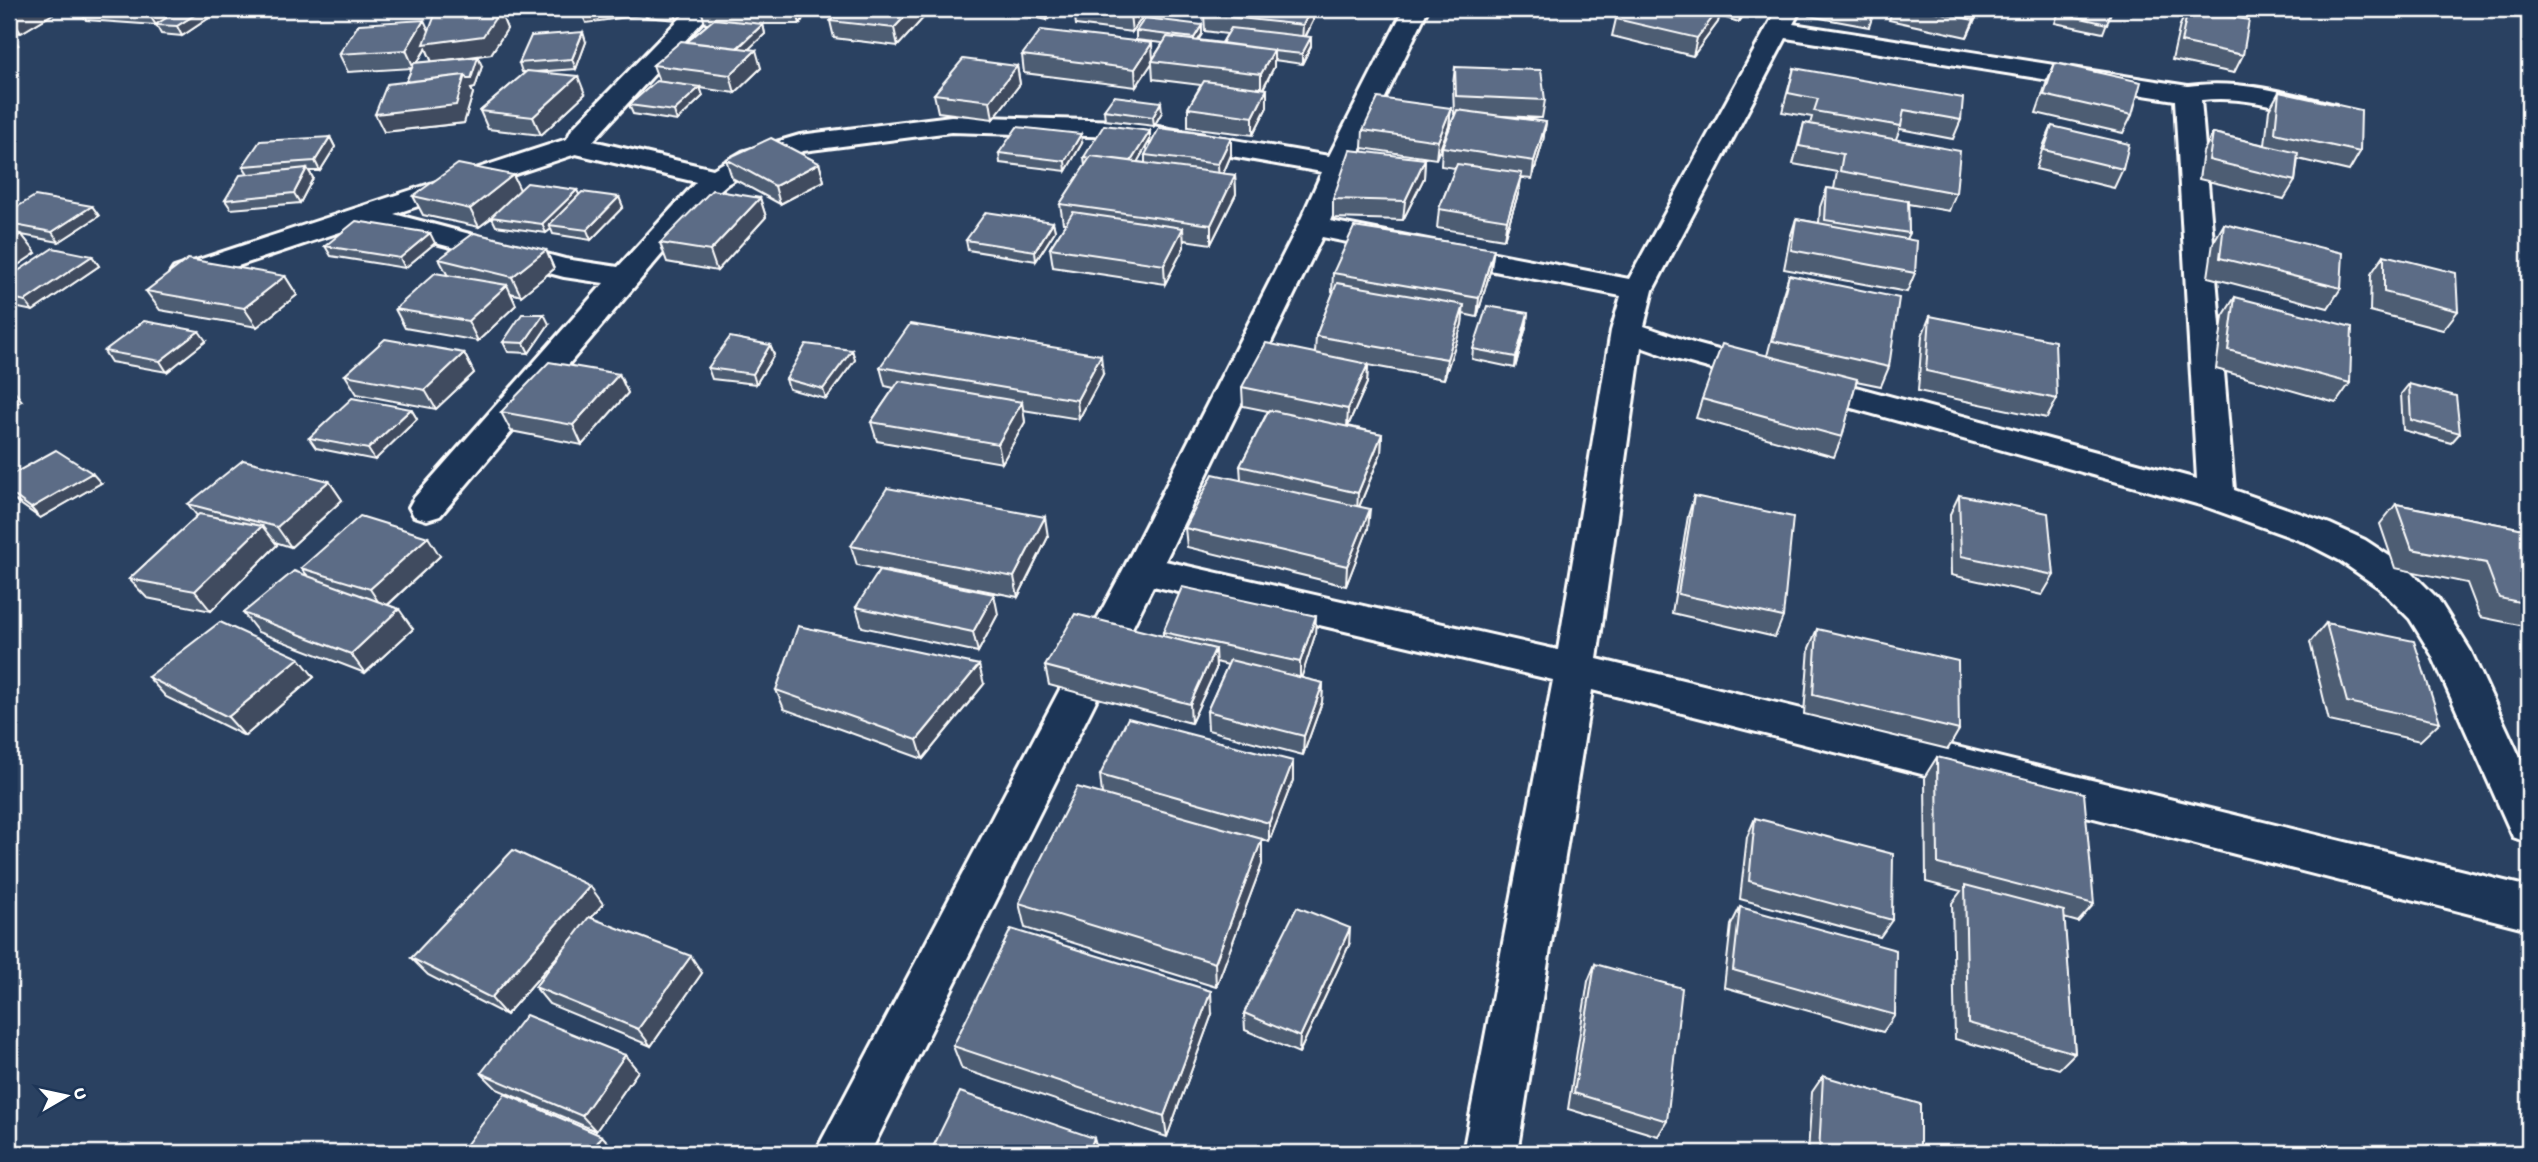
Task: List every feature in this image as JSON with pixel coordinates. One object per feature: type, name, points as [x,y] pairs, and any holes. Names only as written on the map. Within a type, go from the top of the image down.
[{"type":"street","points":[[579,144],[582,135],[702,9]]},
{"type":"street","points":[[842,1153],[1142,570],[1416,9]]},
{"type":"street","points":[[1490,1153],[1560,666],[1627,331],[1639,290],[1784,19],[2188,93],[2235,90],[2345,115]]},
{"type":"street","points":[[2188,93],[2216,497]]},
{"type":"street","points":[[428,508],[697,195],[717,178],[752,158],[800,143],[951,124],[1123,129],[1338,166]]},
{"type":"street","points":[[185,274],[579,144],[589,150],[717,178]]},
{"type":"street","points":[[366,216],[564,268],[626,277]]},
{"type":"street","points":[[1312,226],[1639,290]]},
{"type":"street","points":[[1627,331],[1684,351],[2216,497],[2317,533],[2352,550],[2392,577],[2424,609],[2450,650],[2529,824]]},
{"type":"street","points":[[1142,570],[1478,646],[2529,908]]},
{"type":"building","points":[[9,9],[21,9],[10,16]]},
{"type":"building","points":[[162,9],[150,16],[80,11]]},
{"type":"building","points":[[181,9],[204,9],[177,26],[155,25]]},
{"type":"building","points":[[842,9],[912,9],[894,28],[830,21]]},
{"type":"building","points":[[1082,9],[1134,9],[1130,14]]},
{"type":"building","points":[[1207,9],[1311,9],[1303,25],[1204,14]]},
{"type":"building","points":[[1624,9],[1719,9],[1697,38],[1616,19]]},
{"type":"building","points":[[1923,9],[1979,9],[1974,20]]},
{"type":"building","points":[[2060,9],[2112,9],[2107,24],[2059,13]]},
{"type":"building","points":[[2188,9],[2249,20],[2243,55],[2181,42]]},
{"type":"building","points":[[500,11],[483,36],[424,44],[435,15]]},
{"type":"building","points":[[1145,18],[1202,25],[1194,38],[1136,31]]},
{"type":"building","points":[[714,19],[763,24],[737,48],[687,42]]},
{"type":"building","points":[[424,20],[406,50],[339,54],[359,24]]},
{"type":"building","points":[[1231,28],[1311,37],[1302,54],[1274,51],[1222,43]]},
{"type":"building","points":[[1041,30],[1152,43],[1135,69],[1022,55]]},
{"type":"building","points":[[583,32],[572,59],[519,63],[531,36]]},
{"type":"building","points":[[1167,37],[1274,50],[1261,74],[1152,61]]},
{"type":"building","points":[[681,41],[756,50],[730,75],[653,65]]},
{"type":"building","points":[[478,57],[471,79],[467,79],[465,75],[406,82],[414,63]]},
{"type":"building","points":[[963,59],[1017,66],[990,101],[934,94]]},
{"type":"building","points":[[2055,63],[2141,82],[2132,115],[2044,95]]},
{"type":"building","points":[[1455,67],[1541,70],[1545,100],[1456,96]]},
{"type":"building","points":[[1794,68],[1963,98],[1961,120],[1904,110],[1901,126],[1814,111],[1818,99],[1788,93]]},
{"type":"building","points":[[527,71],[578,76],[533,117],[480,111]]},
{"type":"building","points":[[465,75],[456,105],[375,114],[387,84]]},
{"type":"building","points":[[656,81],[700,87],[674,111],[629,105]]},
{"type":"building","points":[[1204,81],[1267,89],[1253,117],[1188,108]]},
{"type":"building","points":[[2279,92],[2361,110],[2360,152],[2275,133]]},
{"type":"building","points":[[1114,96],[1161,102],[1153,117],[1104,110]]},
{"type":"building","points":[[1378,98],[1451,108],[1438,141],[1363,130]]},
{"type":"building","points":[[1457,110],[1546,122],[1534,161],[1442,147]]},
{"type":"building","points":[[1804,123],[1960,151],[1956,193],[1840,171],[1843,154],[1799,146]]},
{"type":"building","points":[[1104,125],[1150,131],[1131,161],[1084,157]]},
{"type":"building","points":[[2052,126],[2129,144],[2123,169],[2044,150]]},
{"type":"building","points":[[1017,127],[1081,134],[1065,161],[999,153]]},
{"type":"building","points":[[1159,128],[1231,137],[1218,164],[1145,155]]},
{"type":"building","points":[[2213,133],[2298,153],[2295,181],[2209,160]]},
{"type":"building","points":[[330,137],[315,161],[243,166],[260,141]]},
{"type":"building","points":[[771,138],[819,163],[775,186],[726,159]]},
{"type":"building","points":[[1350,150],[1425,159],[1405,201],[1333,199]]},
{"type":"building","points":[[1091,156],[1235,175],[1211,225],[1060,204]]},
{"type":"building","points":[[458,164],[513,175],[470,209],[413,196]]},
{"type":"building","points":[[1457,164],[1522,173],[1507,220],[1439,209]]},
{"type":"building","points":[[307,168],[294,193],[225,200],[240,175]]},
{"type":"building","points":[[527,183],[577,190],[542,224],[491,217]]},
{"type":"building","points":[[1827,188],[1908,201],[1909,233],[1825,220]]},
{"type":"building","points":[[712,190],[760,198],[710,251],[660,243]]},
{"type":"building","points":[[582,192],[619,197],[587,230],[549,225]]},
{"type":"building","points":[[35,196],[92,206],[52,232],[9,224],[9,212]]},
{"type":"building","points":[[986,212],[1053,222],[1035,251],[966,240]]},
{"type":"building","points":[[1073,212],[1183,228],[1164,265],[1050,248]]},
{"type":"building","points":[[1796,219],[1917,241],[1915,273],[1791,250]]},
{"type":"building","points":[[356,221],[430,233],[400,258],[325,246]]},
{"type":"building","points":[[2224,224],[2343,253],[2341,288],[2220,258]]},
{"type":"building","points":[[1354,227],[1494,249],[1479,298],[1333,273]]},
{"type":"building","points":[[9,232],[21,234],[9,242]]},
{"type":"building","points":[[474,233],[546,250],[512,277],[439,259]]},
{"type":"building","points":[[53,248],[92,256],[25,301],[9,297],[9,277]]},
{"type":"building","points":[[2384,255],[2456,273],[2458,311],[2384,292]]},
{"type":"building","points":[[188,259],[285,276],[244,308],[146,291]]},
{"type":"building","points":[[435,273],[507,285],[468,321],[395,309]]},
{"type":"building","points":[[1789,275],[1899,298],[1889,367],[1773,341]]},
{"type":"building","points":[[1337,283],[1464,305],[1447,359],[1316,336]]},
{"type":"building","points":[[2235,297],[2352,327],[2350,383],[2228,350]]},
{"type":"building","points":[[1487,306],[1528,313],[1516,357],[1473,349]]},
{"type":"building","points":[[522,314],[544,314],[524,343],[503,342]]},
{"type":"building","points":[[1930,316],[2055,341],[2057,399],[1926,371]]},
{"type":"building","points":[[144,321],[199,331],[160,361],[104,351]]},
{"type":"building","points":[[910,324],[1101,355],[1077,400],[880,367]]},
{"type":"building","points":[[730,337],[770,345],[753,374],[708,368]]},
{"type":"building","points":[[385,339],[464,353],[425,390],[345,375]]},
{"type":"building","points":[[1266,343],[1368,364],[1348,409],[1242,387]]},
{"type":"building","points":[[806,344],[852,350],[823,389],[786,379]]},
{"type":"building","points":[[1722,344],[1857,379],[1842,437],[1702,399]]},
{"type":"building","points":[[549,362],[619,374],[573,425],[501,412]]},
{"type":"building","points":[[899,381],[1022,402],[998,444],[871,422]]},
{"type":"building","points":[[2409,384],[2456,396],[2460,433],[2411,420]]},
{"type":"building","points":[[352,398],[411,409],[368,449],[309,438]]},
{"type":"building","points":[[1269,410],[1382,434],[1358,493],[1240,466]]},
{"type":"building","points":[[56,450],[92,473],[31,508],[9,492],[9,476]]},
{"type":"building","points":[[243,460],[329,481],[277,527],[188,504]]},
{"type":"building","points":[[1213,474],[1370,509],[1347,566],[1185,528]]},
{"type":"building","points":[[887,488],[1045,517],[1014,577],[851,546]]},
{"type":"building","points":[[1959,495],[2048,513],[2054,575],[1961,556]]},
{"type":"building","points":[[1694,496],[1793,517],[1783,617],[1678,594]]},
{"type":"building","points":[[2396,504],[2529,530],[2529,604],[2499,598],[2486,563],[2412,549]]},
{"type":"building","points":[[199,514],[262,526],[195,591],[129,579]]},
{"type":"building","points":[[360,516],[428,537],[370,589],[301,568]]},
{"type":"building","points":[[294,571],[399,609],[351,654],[243,613]]},
{"type":"building","points":[[879,571],[994,594],[973,632],[856,607]]},
{"type":"building","points":[[1182,587],[1316,616],[1300,662],[1163,632]]},
{"type":"building","points":[[1075,614],[1215,649],[1190,704],[1045,666]]},
{"type":"building","points":[[220,622],[299,658],[228,717],[148,677]]},
{"type":"building","points":[[2326,623],[2414,641],[2440,722],[2347,702]]},
{"type":"building","points":[[798,626],[979,665],[917,740],[776,690]]},
{"type":"building","points":[[1817,629],[1958,661],[1959,730],[1813,695]]},
{"type":"building","points":[[1230,660],[1323,683],[1304,736],[1207,711]]},
{"type":"building","points":[[1128,718],[1293,761],[1269,823],[1100,775]]},
{"type":"building","points":[[1937,757],[2084,793],[2094,904],[1938,864]]},
{"type":"building","points":[[1077,787],[1262,839],[1215,963],[1019,903]]},
{"type":"building","points":[[1755,818],[1893,854],[1892,920],[1749,881]]},
{"type":"building","points":[[513,850],[590,886],[491,998],[411,958]]},
{"type":"building","points":[[1965,885],[2064,911],[2075,1053],[1968,1023]]},
{"type":"building","points":[[1297,907],[1350,928],[1300,1037],[1244,1013]]},
{"type":"building","points":[[1740,907],[1896,950],[1895,1015],[1733,970]]},
{"type":"building","points":[[589,917],[691,956],[638,1029],[535,987]]},
{"type":"building","points":[[1011,929],[1211,991],[1164,1116],[953,1046]]},
{"type":"building","points":[[1595,964],[1682,988],[1667,1121],[1574,1093]]},
{"type":"building","points":[[526,1015],[625,1055],[582,1116],[481,1073]]},
{"type":"building","points":[[1823,1076],[1920,1104],[1920,1153],[1819,1153]]},
{"type":"building","points":[[960,1092],[1094,1138],[1088,1153],[930,1153]]},
{"type":"building","points":[[505,1094],[602,1136],[590,1153],[460,1153]]}]
